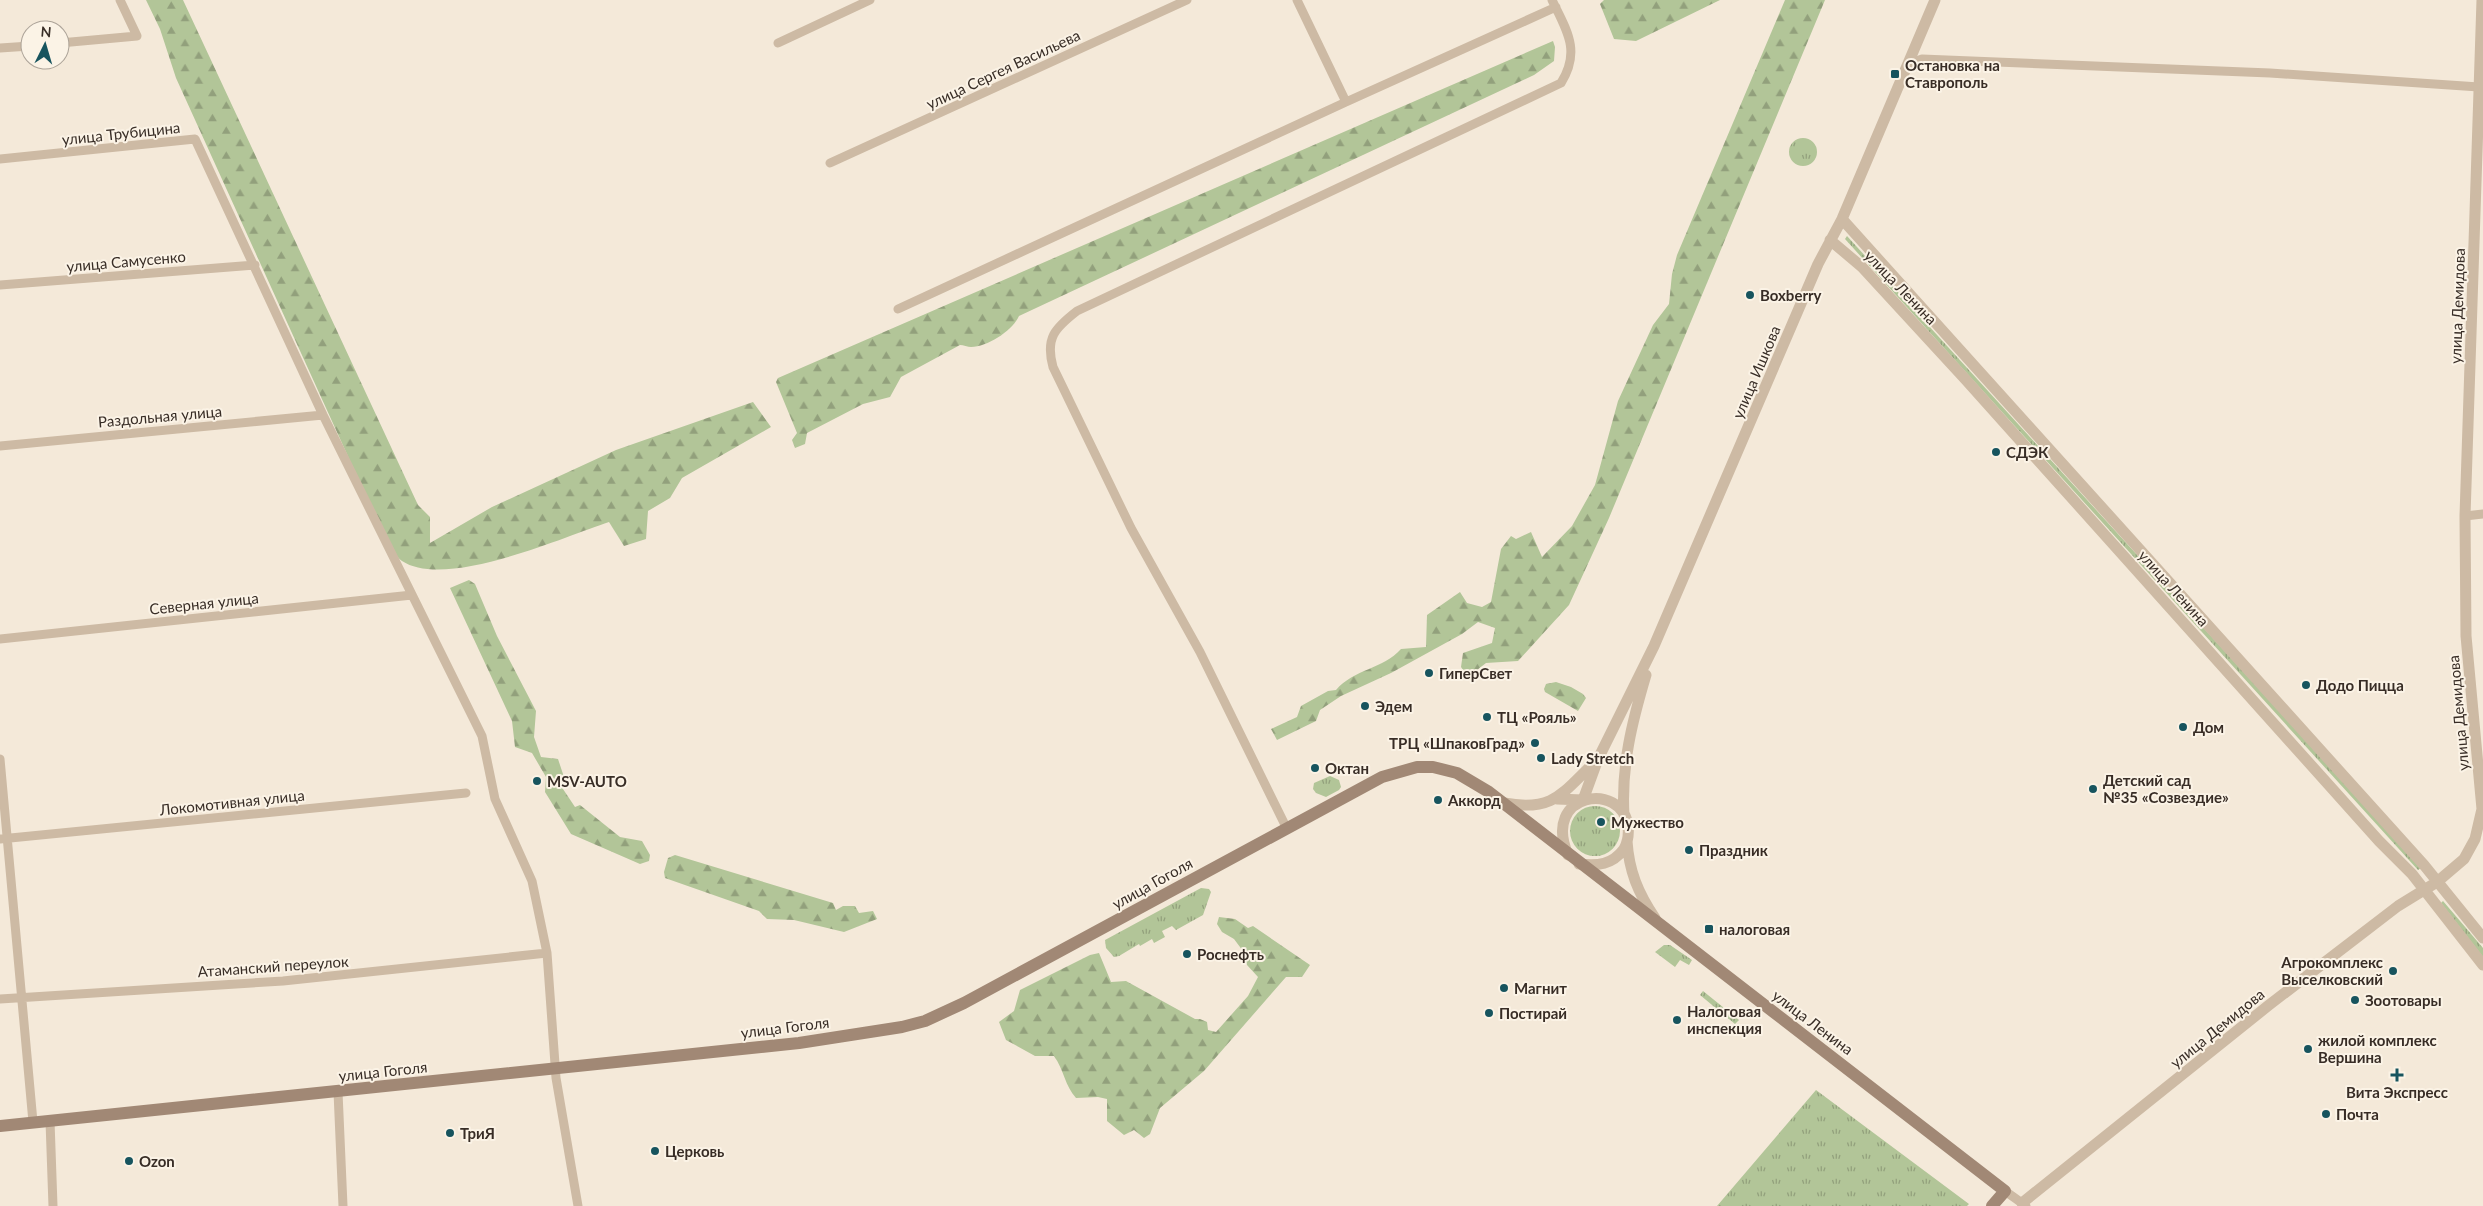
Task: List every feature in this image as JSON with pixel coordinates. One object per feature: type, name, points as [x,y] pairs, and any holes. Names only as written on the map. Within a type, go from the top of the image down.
[{"type":"main road","name":"улица Гоголя","points":[[0,1126],[799,1043],[865,1034],[925,1021],[979,995],[1382,777],[1416,767],[1433,767],[1457,773],[1504,803],[1568,855]]},
{"type":"main road","points":[[1568,855],[1579,864]]},
{"type":"main road","name":"улица Ленина","points":[[1579,864],[1938,1137],[2005,1191]]},
{"type":"main road","points":[[1992,1206],[2005,1191]]},
{"type":"street","points":[[70,42],[137,36],[120,0]]},
{"type":"street","points":[[778,42],[870,0]]},
{"type":"street","name":"улица Сергея Васильева","points":[[830,163],[1187,0]]},
{"type":"street","points":[[1297,0],[1346,102]]},
{"type":"street","name":"улица Ишкова","points":[[1583,800],[1598,759],[1654,646],[1830,240],[1842,219],[1935,0]]},
{"type":"street","name":"улица Демидова","points":[[2024,1205],[2269,1005],[2398,906],[2437,882],[2464,859],[2471,848],[2480,825],[2482,809],[2466,636],[2465,516],[2482,0]]},
{"type":"street","points":[[898,309],[1554,4],[1572,50],[1570,68],[1561,83],[1077,311],[1063,321],[1054,330],[1052,336],[1050,356],[1053,366],[1131,528],[1200,652],[1287,829]]},
{"type":"street","points":[[0,48],[20,47]]},
{"type":"street","points":[[1908,64],[1922,59],[2270,73],[2479,87]]},
{"type":"street","name":"улица Трубицина","points":[[0,160],[195,139],[255,265]]},
{"type":"street","name":"улица Ленина","points":[[1842,219],[2437,882],[2483,938]]},
{"type":"street","name":"улица Ленина","points":[[1830,240],[1862,267],[1966,380],[2412,874],[2423,891],[2483,965]]},
{"type":"street","points":[[255,265],[323,415],[482,736],[496,798],[532,881],[547,953],[555,1068],[578,1206]]},
{"type":"street","name":"улица Самусенко","points":[[0,285],[255,265]]},
{"type":"street","name":"Раздольная улица","points":[[0,446],[323,415]]},
{"type":"street","points":[[2465,516],[2483,514]]},
{"type":"street","name":"Северная улица","points":[[0,639],[412,595]]},
{"type":"street","name":"улица Ишкова","points":[[1624,816],[1623,794],[1626,757],[1632,722],[1654,646]]},
{"type":"street","points":[[0,759],[4,839],[23,996],[33,1122]]},
{"type":"street","points":[[1557,799],[1598,759]]},
{"type":"street","name":"Локомотивная улица","points":[[4,839],[466,793]]},
{"type":"street","name":"улица Гоголя","points":[[1504,803],[1523,806],[1557,799],[1583,800]]},
{"type":"street","points":[[1568,855],[1561,836],[1562,824],[1569,810],[1583,800],[1601,799],[1611,802],[1624,816],[1628,834],[1628,860],[1634,881],[1660,926]]},
{"type":"street","points":[[1579,864],[1598,865],[1610,862],[1619,855],[1627,841]]},
{"type":"street","name":"Атаманский переулок","points":[[0,999],[283,980],[547,953]]},
{"type":"street","points":[[338,1092],[343,1206]]},
{"type":"street","points":[[50,1121],[52,1206]]},
{"type":"street","name":"улица Ленина","points":[[2005,1191],[2024,1205]]},
{"type":"green space","points":[[146,0],[183,0],[418,505],[430,517],[430,543],[492,507],[616,450],[753,402],[771,427],[682,478],[670,498],[648,511],[646,539],[624,546],[609,522],[535,549],[475,565],[446,569],[422,568],[402,561],[386,540],[176,78],[160,29]]},
{"type":"green space","points":[[1604,0],[1720,0],[1636,41],[1614,39],[1600,4]]},
{"type":"green space","points":[[1785,0],[1825,0],[1609,518],[1569,605],[1518,661],[1486,663],[1468,677],[1461,667],[1463,653],[1492,643],[1495,628],[1478,622],[1462,634],[1391,673],[1341,696],[1320,710],[1316,721],[1277,740],[1271,729],[1297,717],[1301,706],[1328,691],[1336,690],[1351,678],[1394,656],[1401,649],[1426,647],[1427,615],[1460,592],[1467,603],[1482,607],[1491,602],[1501,549],[1511,536],[1516,539],[1531,532],[1542,557],[1572,526],[1595,485],[1618,401],[1653,325],[1669,304],[1672,274],[1677,255]]},
{"type":"green space","points":[[1553,41],[1555,47],[1554,61],[1534,75],[1019,316],[1006,332],[992,341],[971,347],[960,345],[901,377],[890,397],[863,404],[807,433],[805,444],[795,448],[792,440],[797,433],[776,382],[778,378]]},
{"type":"green space","points":[[1803,138],[1813,142],[1817,152],[1813,162],[1803,166],[1793,162],[1789,152],[1793,142]]},
{"type":"green space","points":[[1847,236],[2421,868],[2418,870],[1845,239]]},
{"type":"green space","points":[[469,580],[475,584],[497,636],[536,711],[534,737],[541,757],[558,759],[564,777],[561,786],[575,807],[580,805],[620,837],[642,841],[650,855],[649,861],[640,864],[571,834],[545,792],[546,777],[532,753],[515,747],[512,721],[450,588]]},
{"type":"green space","points":[[1556,682],[1571,687],[1583,694],[1586,698],[1578,711],[1545,692],[1546,684]]},
{"type":"green space","points":[[1330,776],[1339,780],[1341,787],[1339,790],[1326,797],[1316,793],[1313,789],[1314,783]]},
{"type":"green space","points":[[1595,806],[1609,810],[1616,817],[1620,831],[1616,845],[1609,852],[1595,856],[1581,852],[1574,845],[1570,831],[1574,817],[1581,810]]},
{"type":"green space","points":[[675,855],[833,903],[836,910],[843,906],[855,906],[859,913],[873,911],[877,919],[844,932],[794,920],[767,919],[759,911],[665,878],[664,872],[668,858]]},
{"type":"green space","points":[[1201,888],[1209,889],[1211,892],[1203,915],[1176,930],[1172,926],[1162,931],[1165,937],[1154,943],[1152,939],[1140,946],[1139,944],[1119,956],[1114,957],[1106,948],[1105,940]]},
{"type":"green space","points":[[2443,901],[2483,948],[2483,957],[2441,903]]},
{"type":"green space","points":[[1219,917],[1235,919],[1248,928],[1253,926],[1310,965],[1302,977],[1286,977],[1204,1071],[1160,1108],[1150,1134],[1144,1138],[1134,1130],[1124,1135],[1107,1121],[1107,1099],[1098,1097],[1076,1098],[1069,1088],[1054,1056],[1035,1056],[1006,1040],[999,1022],[1014,1011],[1020,990],[1090,955],[1099,953],[1111,982],[1126,981],[1195,1019],[1207,1022],[1208,1030],[1216,1032],[1248,996],[1258,977],[1247,965],[1243,951],[1234,939],[1222,932],[1217,924]]},
{"type":"green space","points":[[1664,945],[1670,945],[1692,960],[1689,965],[1680,960],[1675,967],[1655,952]]},
{"type":"green space","points":[[1703,991],[1739,1020],[1735,1024],[1700,995]]},
{"type":"green space","points":[[1816,1090],[1969,1204],[1967,1206],[1717,1206]]},
{"type":"place","name":"Остановка на Ставрополь","points":[[1895,74]]},
{"type":"place","name":"Boxberry","points":[[1750,295]]},
{"type":"place","name":"СДЭК","points":[[1996,452]]},
{"type":"place","name":"ГиперСвет","points":[[1429,673]]},
{"type":"place","name":"Додо Пицца","points":[[2306,685]]},
{"type":"place","name":"Эдем","points":[[1365,706]]},
{"type":"place","name":"ТЦ «Рояль»","points":[[1487,717]]},
{"type":"place","name":"Дом","points":[[2183,727]]},
{"type":"place","name":"ТРЦ «ШпаковГрад»","points":[[1535,743]]},
{"type":"place","name":"Lady Stretch","points":[[1541,758]]},
{"type":"place","name":"Октан","points":[[1315,768]]},
{"type":"place","name":"MSV-AUTO","points":[[537,781]]},
{"type":"place","name":"Детский сад №35 «Созвездие»","points":[[2093,789]]},
{"type":"place","name":"Аккорд","points":[[1438,800]]},
{"type":"place","name":"Мужество","points":[[1601,822]]},
{"type":"place","name":"Праздник","points":[[1689,850]]},
{"type":"place","name":"налоговая","points":[[1709,929]]},
{"type":"place","name":"Роснефть","points":[[1187,954]]},
{"type":"place","name":"Агрокомплекс Выселковский","points":[[2393,971]]},
{"type":"place","name":"Магнит","points":[[1504,988]]},
{"type":"place","name":"Зоотовары","points":[[2355,1000]]},
{"type":"place","name":"Постирай","points":[[1489,1013]]},
{"type":"place","name":"Налоговая инспекция","points":[[1677,1020]]},
{"type":"place","name":"жилой комплекс Вершина","points":[[2308,1049]]},
{"type":"place","name":"Вита Экспресс","points":[[2397,1075]]},
{"type":"place","name":"Почта","points":[[2326,1114]]},
{"type":"place","name":"ТриЯ","points":[[450,1133]]},
{"type":"place","name":"Церковь","points":[[655,1151]]},
{"type":"place","name":"Ozon","points":[[129,1161]]}]
